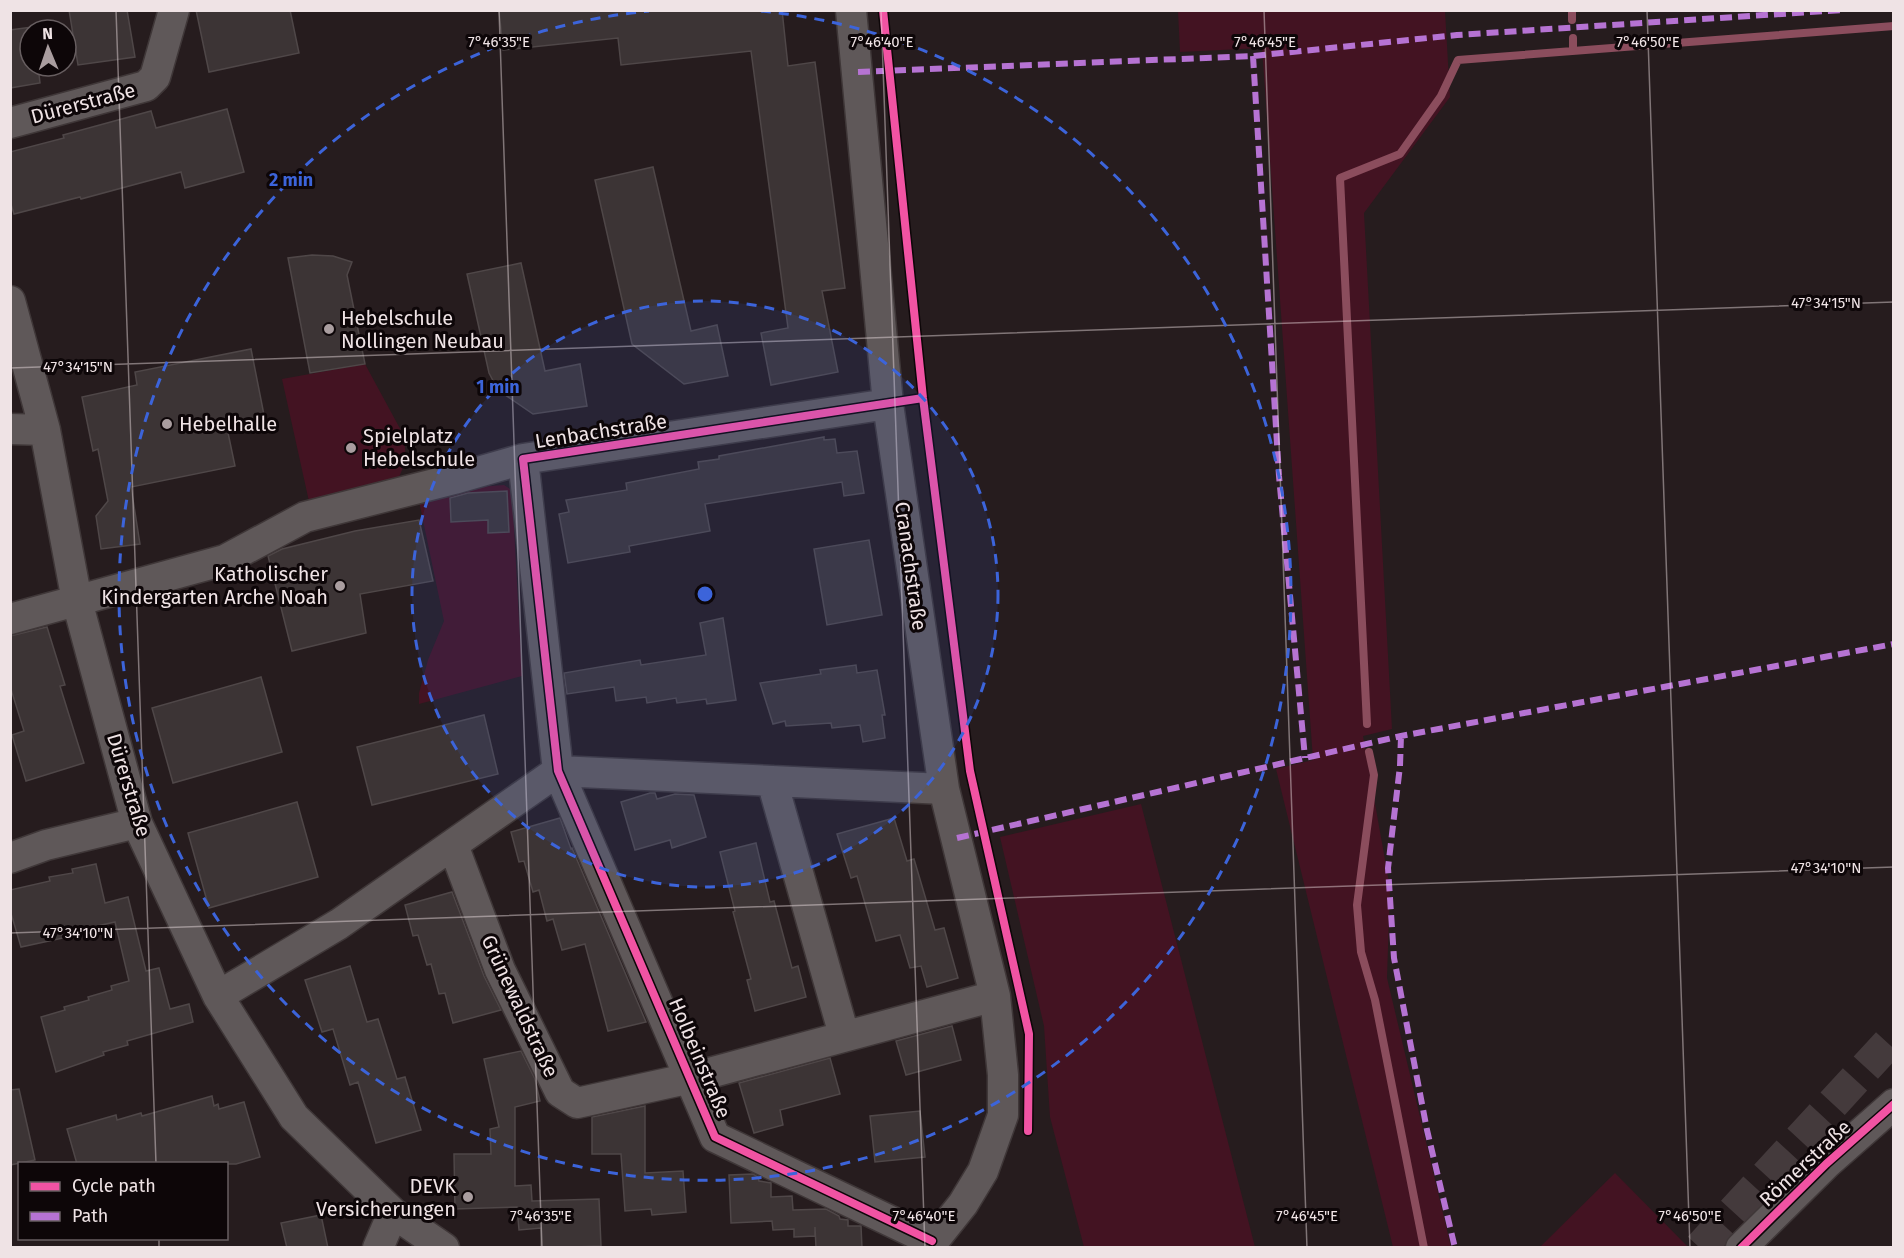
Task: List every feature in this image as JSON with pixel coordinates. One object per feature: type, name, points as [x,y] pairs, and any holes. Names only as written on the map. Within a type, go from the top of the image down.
[{"type":"street","name":"Dürerstraße","points":[[10,123],[146,86],[155,77],[174,10]]},
{"type":"street","name":"Cranachstraße","points":[[851,10],[888,404],[944,789],[995,996],[1003,1076],[1003,1115]]},
{"type":"street","name":"Dürerstraße","points":[[10,301],[45,430],[77,601],[137,823],[218,996],[294,1117],[393,1213],[444,1248]]},
{"type":"street","name":"Lenbachstraße","points":[[558,771],[523,459],[888,404]]},
{"type":"street","points":[[10,429],[45,430]]},
{"type":"street","points":[[10,619],[225,560],[305,517],[523,459]]},
{"type":"street","points":[[218,996],[339,924],[558,771],[944,789]]},
{"type":"street","name":"Holbeinstraße","points":[[558,771],[716,1137],[930,1244],[963,1204],[983,1172],[1003,1115]]},
{"type":"street","points":[[772,781],[844,1035]]},
{"type":"street","points":[[10,858],[45,845],[137,823]]},
{"type":"street","name":"Grünewaldstraße","points":[[453,845],[500,970],[560,1092],[577,1102],[691,1078],[995,996]]},
{"type":"street","name":"Römerstraße","points":[[1741,1248],[1819,1171],[1893,1104]]},
{"type":"street","points":[[378,1248],[393,1213]]},
{"type":"shaded area","points":[[1178,11],[1445,11],[1450,97],[1364,213],[1392,729],[1363,736],[1390,888],[1387,978],[1451,1247],[1393,1247],[1276,769],[1313,760],[1262,48],[1180,52]]},
{"type":"shaded area","name":"Spielplatz Hebelschule","points":[[365,364],[404,436],[406,461],[395,486],[312,515],[282,379]]},
{"type":"shaded area","points":[[504,485],[510,489],[513,509],[522,676],[419,704],[419,693],[428,660],[444,621],[419,501],[478,487]]},
{"type":"shaded area","points":[[1141,804],[1255,1247],[1084,1247],[1050,1117],[1044,1026],[1000,837]]},
{"type":"shaded area","points":[[1615,1173],[1688,1247],[1540,1247]]},
{"type":"building","points":[[69,10],[127,10],[135,57],[78,65],[78,18],[70,18]]},
{"type":"building","points":[[196,10],[290,10],[299,53],[209,72]]},
{"type":"building","points":[[499,10],[782,10],[788,66],[815,62],[845,288],[822,291],[838,372],[771,385],[761,333],[788,328],[751,51],[621,65],[618,38],[503,50]]},
{"type":"building","points":[[18,29],[18,78],[39,78],[40,83],[10,88],[10,30]]},
{"type":"building","points":[[227,109],[244,172],[185,188],[181,172],[14,214],[10,201],[10,152],[151,111],[156,128]]},
{"type":"building","points":[[653,167],[691,331],[717,325],[728,376],[684,384],[632,344],[595,180]]},
{"type":"building","name":"Hebelschule Nollingen Neubau","points":[[312,255],[333,256],[352,262],[347,275],[365,364],[310,373],[288,258]]},
{"type":"building","points":[[521,263],[545,371],[580,364],[587,406],[533,414],[498,390],[489,373],[467,274]]},
{"type":"building","name":"Hebelhalle","points":[[251,349],[265,420],[227,428],[235,466],[131,487],[140,544],[101,549],[96,516],[108,501],[98,449],[93,451],[82,397],[137,385],[135,372]]},
{"type":"building","points":[[824,437],[824,440],[835,439],[837,453],[857,451],[864,493],[844,496],[842,482],[705,504],[710,531],[629,546],[630,552],[568,563],[559,514],[569,512],[566,500],[627,490],[626,483],[699,469],[698,462],[719,459],[719,456]]},
{"type":"building","points":[[507,491],[509,532],[488,533],[488,520],[451,522],[450,498],[468,493]]},
{"type":"building","name":"Katholischer Kindergarten Arche Noah","points":[[419,520],[433,581],[360,594],[366,633],[292,651],[268,556],[282,549],[355,531]]},
{"type":"building","points":[[869,540],[882,615],[827,625],[814,549]]},
{"type":"building","points":[[723,618],[736,700],[707,704],[706,699],[677,703],[676,698],[647,703],[646,697],[616,701],[614,687],[567,694],[564,673],[640,660],[641,665],[706,655],[700,623]]},
{"type":"building","points":[[47,627],[65,685],[60,686],[84,763],[26,781],[12,735],[24,731],[10,686],[10,636]]},
{"type":"building","points":[[856,665],[857,673],[877,670],[885,715],[882,715],[885,738],[863,742],[860,725],[832,728],[831,723],[786,726],[785,721],[773,724],[760,683],[821,674],[820,670]]},
{"type":"building","points":[[261,677],[282,752],[173,783],[152,708]]},
{"type":"building","points":[[484,715],[498,774],[372,805],[357,747]]},
{"type":"building","points":[[655,793],[657,799],[675,794],[694,795],[706,837],[672,848],[670,840],[635,850],[621,802]]},
{"type":"building","points":[[297,802],[318,877],[209,908],[188,833]]},
{"type":"building","points":[[560,818],[571,849],[646,1022],[608,1031],[585,944],[562,950],[553,919],[547,921],[539,890],[533,892],[524,861],[519,862],[511,832]]},
{"type":"building","points":[[894,818],[907,861],[914,859],[935,930],[944,928],[958,978],[927,987],[921,966],[910,968],[900,935],[876,941],[857,876],[851,878],[837,834]]},
{"type":"building","points":[[756,843],[770,902],[774,901],[792,968],[798,966],[806,997],[755,1011],[747,980],[751,979],[720,852]]},
{"type":"building","points":[[96,864],[105,903],[128,897],[146,971],[159,968],[170,1009],[189,1004],[193,1022],[127,1041],[128,1045],[103,1052],[104,1055],[56,1072],[41,1017],[65,1010],[64,1007],[89,1000],[88,997],[112,990],[111,986],[129,981],[115,922],[62,934],[63,938],[21,947],[10,910],[10,890],[50,881],[49,877],[73,873],[72,869]]},
{"type":"building","points":[[452,892],[484,976],[501,1010],[453,1023],[445,993],[439,994],[431,964],[427,965],[418,935],[413,936],[405,905]]},
{"type":"building","points":[[350,966],[367,1022],[378,1019],[397,1079],[405,1077],[421,1130],[376,1143],[358,1082],[350,1085],[333,1029],[322,1032],[305,980]]},
{"type":"building","points":[[952,1026],[961,1060],[906,1075],[896,1041]]},
{"type":"building","points":[[521,1051],[535,1079],[540,1101],[515,1107],[515,1186],[531,1185],[532,1201],[599,1199],[601,1246],[541,1248],[541,1228],[519,1230],[517,1207],[455,1209],[454,1154],[491,1154],[490,1129],[499,1127],[484,1059]]},
{"type":"building","points":[[830,1058],[840,1094],[780,1110],[783,1125],[754,1133],[739,1083]]},
{"type":"building","points":[[19,1089],[35,1160],[10,1165],[10,1090]]},
{"type":"building","points":[[212,1096],[214,1106],[218,1104],[219,1109],[244,1102],[260,1157],[236,1164],[228,1164],[228,1162],[76,1162],[67,1129],[116,1115],[117,1120],[141,1113],[142,1116]]},
{"type":"building","points":[[645,1106],[645,1173],[683,1171],[686,1212],[652,1215],[651,1209],[625,1211],[621,1154],[592,1154],[592,1117]]},
{"type":"building","points":[[920,1111],[925,1157],[875,1162],[870,1116]]},
{"type":"building","points":[[753,1174],[758,1177],[759,1181],[771,1183],[771,1197],[792,1196],[793,1210],[826,1209],[839,1216],[840,1219],[848,1220],[848,1226],[861,1226],[862,1248],[816,1248],[815,1227],[815,1236],[794,1237],[794,1229],[773,1230],[772,1221],[731,1223],[729,1175]]},
{"type":"building","points":[[321,1215],[328,1248],[287,1248],[281,1223]]},
{"type":"waterway","points":[[1572,10],[1572,20]]},
{"type":"waterway","points":[[1367,724],[1340,178],[1400,154],[1441,96],[1458,60],[1894,26]]},
{"type":"waterway","points":[[1573,38],[1573,51]]},
{"type":"waterway","points":[[1369,752],[1374,775],[1357,905],[1361,952],[1375,1000],[1424,1248]]},
{"type":"tunnel","points":[[1700,1248],[1894,1037]]},
{"type":"marked path","points":[[858,72],[1253,56],[1457,35],[1842,10]]},
{"type":"marked path","points":[[1253,56],[1279,476],[1305,758]]},
{"type":"marked path","points":[[957,838],[1401,736],[1894,644]]},
{"type":"marked path","points":[[1401,736],[1400,766],[1388,868],[1394,958],[1427,1130],[1455,1248]]},
{"type":"cycle path","points":[[883,10],[923,398],[970,771],[1029,1034],[1028,1131]]},
{"type":"cycle path","points":[[923,398],[523,459],[558,771],[715,1137],[932,1241]]},
{"type":"cycle path","points":[[1741,1248],[1826,1164],[1894,1104]]},
{"type":"place","name":"Hebelschule Nollingen Neubau","points":[[329,329]]},
{"type":"place","name":"Hebelhalle","points":[[167,424]]},
{"type":"place","name":"Spielplatz Hebelschule","points":[[351,448]]},
{"type":"place","name":"Katholischer Kindergarten Arche Noah","points":[[340,586]]},
{"type":"place","name":"DEVK Versicherungen","points":[[468,1197]]}]
